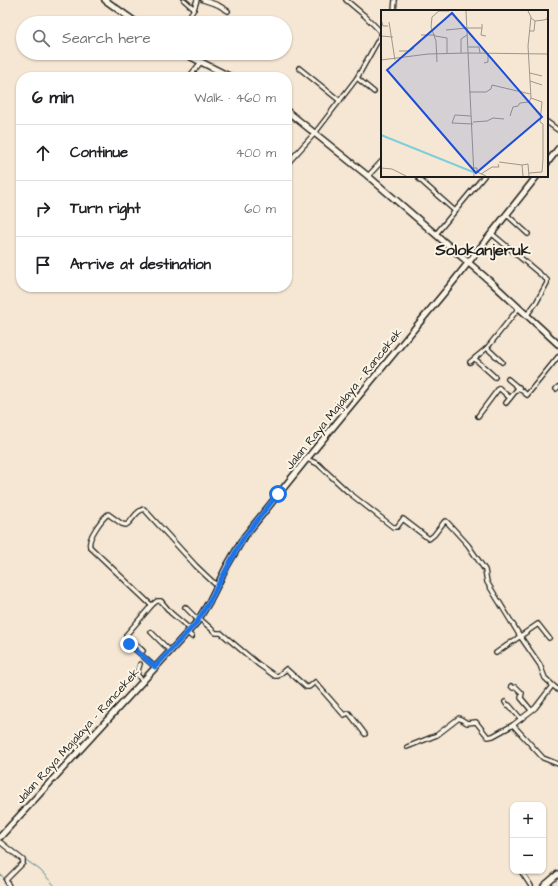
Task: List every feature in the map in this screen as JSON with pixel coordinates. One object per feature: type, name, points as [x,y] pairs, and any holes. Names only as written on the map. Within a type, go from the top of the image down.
[{"type":"main road","points":[[106,0],[129,16]]},
{"type":"main road","points":[[197,60],[221,72]]},
{"type":"main road","points":[[292,115],[368,176],[436,234],[558,344]]},
{"type":"main road","points":[[548,162],[558,149]]},
{"type":"main road","name":"Jalan Raya Majalaya - Rancekek","points":[[0,837],[198,619],[209,602],[244,537],[468,262],[535,177]]},
{"type":"main road","points":[[544,886],[558,874]]},
{"type":"street","points":[[184,0],[194,9]]},
{"type":"street","points":[[190,16],[197,0]]},
{"type":"street","points":[[203,0],[218,5],[228,11]]},
{"type":"street","points":[[346,0],[381,32]]},
{"type":"street","points":[[394,10],[395,0]]},
{"type":"street","points":[[292,158],[315,133],[357,78],[381,35]]},
{"type":"street","points":[[378,40],[381,43]]},
{"type":"street","points":[[193,72],[201,62]]},
{"type":"street","points":[[299,68],[340,101]]},
{"type":"street","points":[[357,78],[374,92]]},
{"type":"street","points":[[548,123],[558,130]]},
{"type":"street","points":[[368,176],[381,162]]},
{"type":"street","points":[[436,234],[483,177]]},
{"type":"street","points":[[419,179],[455,211]]},
{"type":"street","points":[[506,214],[528,234]]},
{"type":"street","points":[[491,233],[547,280],[547,283],[536,303],[526,316]]},
{"type":"street","points":[[470,362],[487,348],[518,308]]},
{"type":"street","points":[[487,348],[502,362]]},
{"type":"street","points":[[508,378],[527,395],[558,357]]},
{"type":"street","points":[[475,359],[495,377]]},
{"type":"street","points":[[506,403],[519,387]]},
{"type":"street","points":[[478,416],[499,388],[510,398]]},
{"type":"street","points":[[307,459],[318,464],[348,492],[395,528],[403,519],[429,539],[444,522],[448,523],[468,545],[485,570],[487,582],[520,636],[540,665],[545,678],[558,690]]},
{"type":"street","points":[[152,606],[90,547],[89,542],[91,537],[108,514],[122,524],[126,525],[130,523],[140,510],[146,511],[196,566],[217,586]]},
{"type":"street","points":[[143,651],[126,634],[157,601],[160,601],[192,637]]},
{"type":"street","points":[[185,607],[216,634],[221,632],[258,664],[276,676],[286,669],[306,687],[315,682],[344,715],[350,713],[365,734]]},
{"type":"street","points":[[496,653],[538,624],[549,638]]},
{"type":"street","points":[[151,632],[170,651]]},
{"type":"street","points":[[129,644],[155,667]]},
{"type":"street","points":[[140,664],[137,674],[142,681]]},
{"type":"street","points":[[511,686],[513,688],[516,687],[522,693],[521,698],[532,710]]},
{"type":"street","points":[[407,748],[437,735],[459,718],[467,723],[476,722],[488,737],[493,736],[513,726],[532,710],[552,686]]},
{"type":"street","points":[[505,702],[521,719]]},
{"type":"street","points":[[513,726],[543,758],[558,764]]},
{"type":"street","points":[[0,842],[23,860],[23,863],[6,880],[9,886]]},
{"type":"street","points":[[523,874],[531,886]]},
{"type":"waterway","points":[[24,862],[26,860],[40,870],[55,886]]},
{"type":"waterway","points":[[0,874],[5,879]]},
{"type":"district","name":"Solokanjeruk","points":[[483,250]]},
{"type":"route","points":[[129,644],[155,667],[197,622],[244,537],[278,494]]}]
